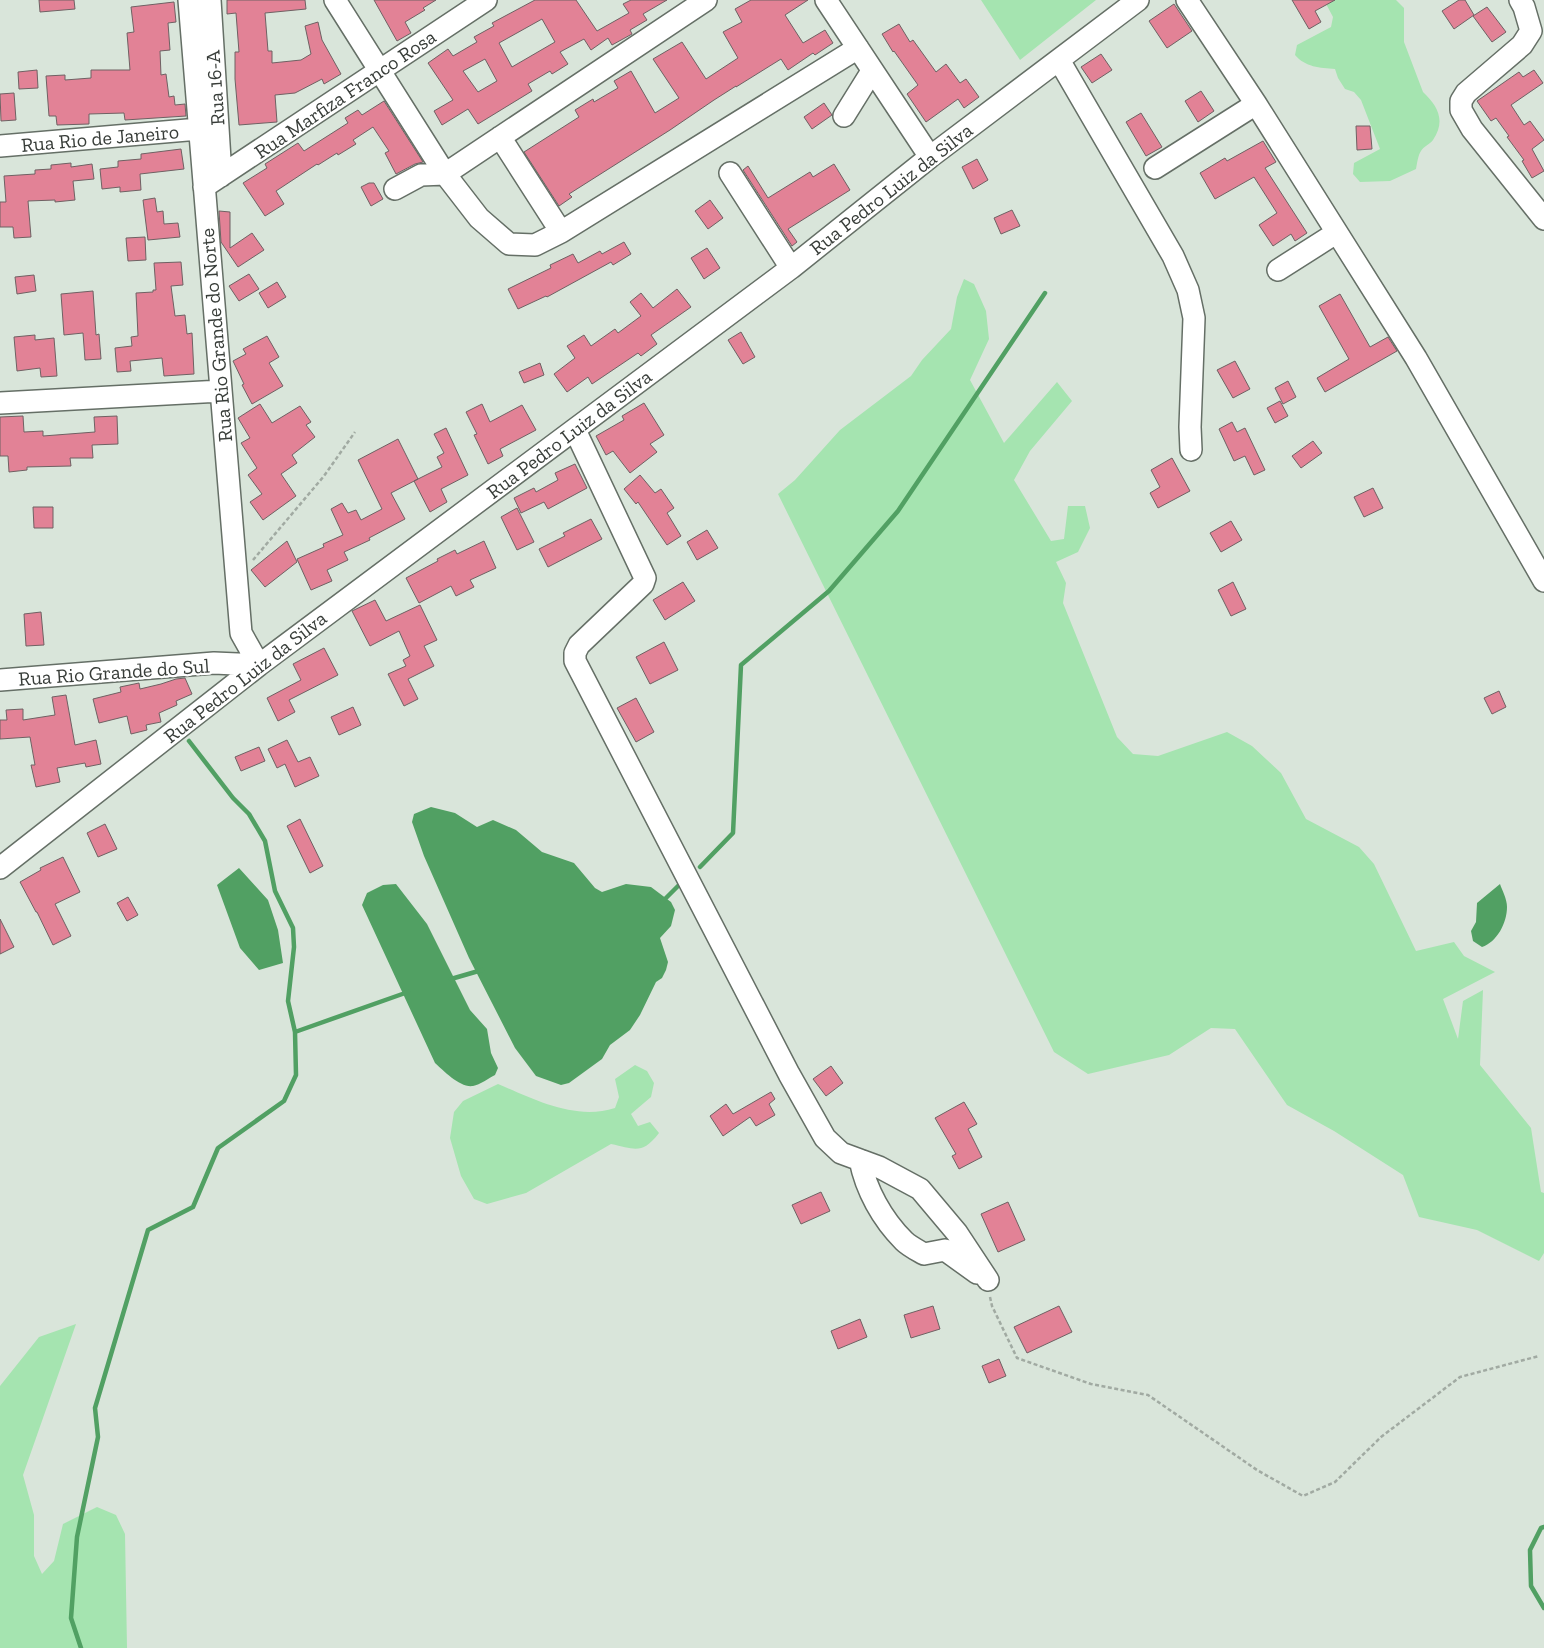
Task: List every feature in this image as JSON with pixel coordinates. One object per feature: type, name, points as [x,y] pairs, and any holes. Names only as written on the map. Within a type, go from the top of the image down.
[{"type":"street","name":"Rua Rio Grande do Norte","points":[[189,0],[200,129],[213,181],[221,391],[241,633],[259,665]]},
{"type":"street","name":"Rua 16-A","points":[[210,0],[213,181]]},
{"type":"street","points":[[335,0],[445,174],[479,218],[509,244],[535,245],[561,232],[858,48]]},
{"type":"street","name":"Rua Marfiza Franco Rosa","points":[[213,181],[486,0]]},
{"type":"street","points":[[395,189],[421,175],[445,174],[706,0]]},
{"type":"street","points":[[826,0],[930,158]]},
{"type":"street","name":"Rua Pedro Luiz da Silva","points":[[0,868],[259,665],[792,268],[930,158],[1138,0]]},
{"type":"street","points":[[1187,0],[1256,104],[1416,358],[1544,581]]},
{"type":"street","points":[[1520,0],[1531,31],[1522,45],[1466,93],[1461,101],[1461,110],[1472,129],[1544,219]]},
{"type":"street","points":[[1059,60],[1173,256],[1188,290],[1194,318],[1190,427],[1191,450]]},
{"type":"street","points":[[844,116],[872,71]]},
{"type":"street","points":[[1155,168],[1256,104]]},
{"type":"street","name":"Rua Rio de Janeiro","points":[[0,146],[200,129]]},
{"type":"street","points":[[500,137],[561,232]]},
{"type":"street","points":[[730,173],[792,268]]},
{"type":"street","points":[[1278,270],[1336,233]]},
{"type":"street","points":[[0,403],[221,391]]},
{"type":"street","points":[[575,430],[645,578],[642,584],[578,645],[575,661],[789,1074],[825,1138],[841,1153],[878,1167],[920,1189],[957,1233],[988,1280]]},
{"type":"street","name":"Rua Rio Grande do Sul","points":[[0,680],[214,663],[259,665]]},
{"type":"street","points":[[860,1160],[864,1181],[884,1216],[905,1242],[924,1254],[944,1250],[988,1280]]},
{"type":"path","points":[[236,571],[247,566],[324,476],[355,432]]},
{"type":"path","points":[[988,1280],[992,1306],[1017,1358],[1091,1384],[1148,1395],[1256,1470],[1303,1496],[1335,1482],[1380,1437],[1460,1378],[1539,1356]]},
{"type":"shaded area","points":[[981,0],[1096,0],[1020,60]]},
{"type":"shaded area","points":[[1324,0],[1396,0],[1404,8],[1404,42],[1423,92],[1433,103],[1440,120],[1433,140],[1420,153],[1416,169],[1390,181],[1360,182],[1353,174],[1354,163],[1380,149],[1361,100],[1354,92],[1345,89],[1335,69],[1308,64],[1295,55],[1297,45],[1331,27],[1333,17]]},
{"type":"shaded area","points":[[964,279],[974,284],[986,311],[989,339],[970,380],[1004,443],[1057,382],[1072,401],[1030,451],[1014,480],[1051,541],[1064,539],[1068,506],[1085,506],[1090,528],[1078,552],[1056,562],[1066,583],[1063,603],[1117,737],[1133,754],[1158,756],[1227,732],[1252,746],[1281,773],[1306,819],[1359,847],[1374,864],[1416,951],[1454,942],[1464,956],[1495,972],[1443,999],[1458,1039],[1463,1001],[1483,990],[1480,1065],[1531,1128],[1541,1192],[1544,1193],[1544,1253],[1539,1261],[1477,1230],[1419,1217],[1403,1175],[1334,1131],[1287,1105],[1235,1029],[1211,1028],[1169,1055],[1088,1074],[1054,1052],[778,494],[795,480],[840,430],[911,376],[922,360],[951,329],[957,297]]},
{"type":"shaded area","points":[[431,807],[455,813],[477,827],[493,820],[516,830],[542,852],[574,863],[595,888],[602,892],[626,884],[651,887],[671,902],[675,910],[671,926],[660,938],[668,962],[666,970],[662,978],[656,982],[640,1015],[630,1030],[610,1045],[602,1059],[569,1083],[561,1085],[536,1076],[515,1048],[469,958],[424,856],[412,822],[414,814]]},
{"type":"shaded area","points":[[239,868],[268,900],[278,930],[283,963],[259,970],[240,948],[217,885]]},
{"type":"shaded area","points":[[396,884],[427,924],[470,1010],[487,1029],[491,1053],[498,1068],[495,1075],[479,1084],[468,1086],[463,1084],[452,1078],[435,1063],[362,905],[367,893],[383,885]]},
{"type":"shaded area","points":[[1500,884],[1507,904],[1507,913],[1497,936],[1482,947],[1473,941],[1471,931],[1476,922],[1477,903]]},
{"type":"shaded area","points":[[635,1065],[647,1071],[654,1083],[651,1097],[631,1114],[638,1126],[650,1122],[659,1133],[648,1145],[632,1149],[611,1144],[526,1193],[487,1204],[474,1199],[461,1176],[450,1138],[454,1112],[463,1101],[498,1084],[540,1102],[570,1110],[585,1112],[615,1108],[619,1097],[615,1079]]},
{"type":"shaded area","points":[[76,1324],[23,1475],[34,1515],[34,1556],[42,1574],[54,1561],[63,1524],[97,1507],[116,1515],[125,1534],[127,1648],[0,1648],[0,1386],[39,1337]]},
{"type":"building","points":[[39,0],[74,0],[75,9],[40,12]]},
{"type":"building","points":[[227,0],[305,0],[306,9],[265,13],[268,51],[272,51],[272,63],[301,60],[311,54],[305,26],[318,22],[322,40],[341,74],[324,84],[322,79],[295,93],[275,95],[277,122],[239,125],[235,79],[235,52],[239,52],[236,13],[227,14]]},
{"type":"building","points":[[374,0],[436,0],[423,8],[425,10],[405,22],[411,33],[397,41]]},
{"type":"building","points":[[535,0],[576,0],[597,31],[629,13],[623,4],[631,0],[667,0],[643,14],[647,20],[630,30],[632,34],[612,45],[608,38],[591,50],[584,39],[560,52],[568,64],[552,74],[550,71],[528,84],[532,91],[478,124],[468,109],[442,125],[434,111],[453,100],[428,63],[448,49],[453,56],[477,42],[474,37],[494,26],[492,23]],"holes":[[[542,19],[555,42],[512,67],[499,43]],[[485,59],[497,81],[478,92],[463,71]]]},
{"type":"building","points":[[751,0],[808,0],[785,15],[803,43],[825,30],[833,43],[815,55],[813,53],[788,70],[781,59],[569,194],[572,197],[559,206],[524,152],[579,117],[575,110],[593,99],[594,102],[618,88],[614,81],[631,71],[655,113],[679,98],[653,59],[682,42],[706,79],[738,58],[723,32],[742,22],[735,9]]},
{"type":"building","points":[[1292,0],[1335,0],[1315,11],[1321,22],[1309,29]]},
{"type":"building","points":[[1459,0],[1465,0],[1474,15],[1454,29],[1442,11]]},
{"type":"building","points":[[174,2],[176,22],[168,23],[170,50],[160,51],[161,75],[166,74],[169,97],[174,96],[175,105],[185,104],[186,116],[125,120],[124,113],[89,114],[89,124],[57,125],[56,116],[49,116],[46,76],[65,75],[65,80],[91,78],[91,70],[130,70],[127,33],[134,32],[131,7]]},
{"type":"building","points":[[1174,4],[1192,31],[1167,48],[1149,21]]},
{"type":"building","points":[[1487,7],[1506,32],[1492,42],[1473,16]]},
{"type":"building","points":[[899,24],[910,42],[913,40],[936,72],[946,64],[960,83],[966,79],[979,97],[964,108],[958,99],[926,122],[907,94],[918,85],[882,34]]},
{"type":"building","points":[[1101,54],[1112,70],[1092,83],[1081,67]]},
{"type":"building","points":[[37,70],[38,88],[19,89],[18,72]]},
{"type":"building","points":[[1534,70],[1543,83],[1511,105],[1524,125],[1530,121],[1544,140],[1532,149],[1544,171],[1532,178],[1522,161],[1524,160],[1507,137],[1509,136],[1496,118],[1491,121],[1477,101],[1519,72],[1523,77]]},
{"type":"building","points":[[1201,91],[1214,111],[1198,122],[1185,101]]},
{"type":"building","points":[[14,93],[16,120],[1,121],[0,94]]},
{"type":"building","points":[[384,101],[423,162],[396,174],[385,153],[389,151],[373,127],[353,140],[356,144],[338,155],[337,153],[317,164],[276,191],[284,204],[265,216],[243,183],[267,168],[265,164],[298,143],[304,151],[348,123],[345,118],[358,110],[362,115]]},
{"type":"building","points":[[824,103],[832,115],[812,129],[804,117]]},
{"type":"building","points":[[1141,113],[1162,147],[1146,156],[1126,122]]},
{"type":"building","points":[[1356,126],[1370,126],[1372,149],[1357,150]]},
{"type":"building","points":[[1263,141],[1276,162],[1265,168],[1307,233],[1295,241],[1291,234],[1273,246],[1259,225],[1277,213],[1254,177],[1215,199],[1200,173],[1225,158],[1227,161]]},
{"type":"building","points":[[181,149],[184,169],[140,174],[141,190],[120,192],[120,187],[102,189],[100,169],[118,167],[118,161],[141,159],[141,154]]},
{"type":"building","points":[[977,159],[988,180],[973,189],[962,167]]},
{"type":"building","points":[[71,163],[71,167],[92,164],[94,179],[73,181],[75,200],[55,202],[55,200],[28,201],[31,237],[14,238],[13,227],[0,227],[0,202],[6,202],[4,176],[35,174],[35,170],[51,169],[51,165]]},
{"type":"building","points":[[834,164],[850,190],[788,229],[797,242],[792,246],[743,170],[748,166],[768,198],[810,172],[813,177]]},
{"type":"building","points":[[374,183],[383,199],[371,206],[361,187]]},
{"type":"building","points":[[155,198],[157,212],[163,211],[164,224],[178,223],[180,237],[148,240],[143,200]]},
{"type":"building","points":[[710,200],[723,218],[708,229],[695,211]]},
{"type":"building","points":[[1012,210],[1020,226],[1001,234],[994,218]]},
{"type":"building","points":[[219,211],[230,212],[230,248],[252,233],[264,250],[238,267],[221,242]]},
{"type":"building","points":[[145,237],[146,260],[128,261],[126,238]]},
{"type":"building","points":[[624,242],[631,254],[613,265],[611,262],[547,297],[518,309],[508,289],[551,268],[550,265],[573,254],[578,263],[600,251],[602,254]]},
{"type":"building","points":[[707,248],[720,268],[704,279],[691,258]]},
{"type":"building","points":[[181,262],[183,285],[171,286],[175,316],[185,315],[187,334],[192,333],[194,374],[164,376],[162,358],[130,361],[131,371],[117,372],[115,348],[132,346],[131,337],[138,336],[136,293],[153,292],[153,290],[156,290],[154,263]]},
{"type":"building","points":[[249,274],[259,289],[239,301],[229,286]]},
{"type":"building","points":[[34,275],[36,291],[17,294],[15,277]]},
{"type":"building","points":[[277,282],[286,297],[268,308],[259,293]]},
{"type":"building","points":[[677,289],[691,307],[651,335],[657,344],[641,356],[638,353],[592,384],[588,377],[567,392],[554,374],[575,358],[567,346],[584,335],[591,346],[615,329],[618,333],[641,316],[630,302],[641,293],[653,308]]},
{"type":"building","points":[[93,291],[96,335],[99,334],[101,359],[85,360],[83,333],[64,335],[61,294]]},
{"type":"building","points":[[1340,294],[1370,347],[1388,337],[1397,351],[1325,392],[1317,378],[1349,359],[1319,306]]},
{"type":"building","points":[[741,332],[755,357],[743,364],[728,340]]},
{"type":"building","points":[[35,335],[35,340],[54,338],[57,376],[41,377],[40,368],[17,371],[14,337]]},
{"type":"building","points":[[267,336],[279,357],[269,363],[283,386],[252,404],[233,361],[246,354],[243,349]]},
{"type":"building","points":[[1235,361],[1250,389],[1233,398],[1217,370]]},
{"type":"building","points":[[540,363],[544,375],[524,383],[519,372]]},
{"type":"building","points":[[1288,381],[1296,397],[1283,404],[1275,388]]},
{"type":"building","points":[[1280,401],[1288,416],[1275,423],[1267,408]]},
{"type":"building","points":[[644,403],[664,435],[650,444],[657,452],[630,473],[613,451],[606,455],[596,436],[624,420],[622,416]]},
{"type":"building","points":[[260,404],[272,423],[300,406],[311,422],[306,425],[315,437],[292,455],[297,463],[281,474],[296,496],[263,520],[250,502],[262,494],[248,475],[257,468],[241,443],[250,438],[238,418]]},
{"type":"building","points":[[482,404],[490,422],[522,405],[536,430],[500,449],[503,456],[488,464],[474,435],[477,434],[466,412]]},
{"type":"building","points":[[23,416],[24,432],[43,431],[43,436],[95,432],[94,417],[117,416],[118,444],[92,445],[93,458],[70,458],[71,466],[27,467],[27,470],[9,472],[8,456],[0,456],[0,417]]},
{"type":"building","points":[[1232,422],[1237,432],[1245,428],[1265,470],[1254,475],[1245,456],[1234,461],[1219,429]]},
{"type":"building","points":[[446,428],[468,475],[441,489],[447,502],[430,512],[414,481],[442,467],[437,457],[444,453],[434,434]]},
{"type":"building","points":[[398,439],[418,479],[391,493],[405,519],[369,538],[370,540],[344,552],[348,560],[327,570],[332,581],[311,590],[297,559],[324,547],[323,544],[343,535],[331,509],[342,503],[348,513],[356,510],[361,520],[382,509],[358,460]]},
{"type":"building","points":[[1313,441],[1322,453],[1301,468],[1292,456]]},
{"type":"building","points":[[1172,458],[1190,491],[1158,508],[1150,493],[1160,487],[1151,470]]},
{"type":"building","points":[[575,464],[587,488],[548,509],[544,502],[521,513],[514,498],[534,488],[536,492],[558,480],[555,473]]},
{"type":"building","points":[[640,475],[655,493],[661,489],[674,508],[667,513],[681,536],[667,545],[638,502],[636,504],[624,489]]},
{"type":"building","points":[[1373,488],[1383,508],[1364,517],[1354,497]]},
{"type":"building","points":[[33,507],[53,507],[53,528],[34,528]]},
{"type":"building","points":[[517,508],[534,542],[517,550],[501,517]]},
{"type":"building","points":[[591,519],[602,539],[548,567],[539,549],[565,536],[563,533]]},
{"type":"building","points":[[1231,521],[1242,540],[1221,552],[1210,533]]},
{"type":"building","points":[[707,530],[718,548],[697,560],[687,542]]},
{"type":"building","points":[[287,541],[297,562],[265,587],[251,570]]},
{"type":"building","points":[[484,541],[496,568],[470,580],[474,587],[456,596],[451,586],[419,603],[406,578],[455,550],[457,554]]},
{"type":"building","points":[[683,582],[695,601],[665,620],[653,600]]},
{"type":"building","points":[[1233,582],[1246,609],[1231,616],[1218,590]]},
{"type":"building","points":[[375,600],[386,621],[420,605],[437,640],[424,646],[434,666],[408,679],[418,699],[404,706],[388,674],[406,666],[403,660],[410,656],[399,631],[370,646],[352,611]]},
{"type":"building","points":[[41,612],[44,645],[26,646],[24,614]]},
{"type":"building","points":[[664,642],[678,670],[650,684],[636,657]]},
{"type":"building","points":[[324,648],[338,675],[289,700],[295,712],[278,721],[267,698],[301,680],[293,664]]},
{"type":"building","points":[[185,678],[192,694],[176,701],[177,705],[159,713],[161,722],[146,725],[147,730],[131,734],[127,716],[99,723],[93,699],[121,692],[120,687],[139,683],[140,689]]},
{"type":"building","points":[[1499,691],[1506,707],[1492,714],[1484,698]]},
{"type":"building","points":[[66,695],[75,745],[96,740],[101,764],[86,767],[85,763],[57,768],[60,782],[36,787],[31,765],[35,765],[30,737],[0,739],[0,720],[7,720],[6,710],[23,709],[23,720],[55,715],[52,697]]},
{"type":"building","points":[[636,698],[654,732],[636,742],[617,708]]},
{"type":"building","points":[[353,707],[361,725],[339,735],[331,717]]},
{"type":"building","points":[[287,740],[298,762],[310,757],[319,776],[295,787],[285,764],[277,768],[268,749]]},
{"type":"building","points":[[259,747],[265,761],[241,771],[235,757]]},
{"type":"building","points":[[300,819],[323,866],[310,873],[287,826]]},
{"type":"building","points":[[105,824],[117,849],[98,857],[87,833]]},
{"type":"building","points":[[63,857],[80,892],[55,904],[71,936],[53,945],[20,882],[41,870],[40,868]]},
{"type":"building","points":[[128,897],[138,915],[127,921],[117,903]]},
{"type":"building","points":[[0,919],[14,947],[0,954]]},
{"type":"building","points":[[831,1066],[843,1083],[826,1096],[813,1079]]},
{"type":"building","points":[[771,1092],[775,1099],[769,1104],[775,1115],[756,1126],[750,1117],[723,1136],[710,1116],[726,1104],[733,1114]]},
{"type":"building","points":[[964,1102],[977,1124],[968,1129],[982,1157],[959,1169],[952,1156],[956,1154],[935,1118]]},
{"type":"building","points":[[821,1192],[830,1211],[801,1224],[792,1205]]},
{"type":"building","points":[[1008,1202],[1025,1240],[998,1252],[981,1214]]},
{"type":"building","points":[[933,1306],[940,1329],[911,1338],[904,1315]]},
{"type":"building","points":[[1059,1306],[1072,1332],[1027,1353],[1014,1327]]},
{"type":"building","points":[[860,1319],[867,1337],[838,1349],[831,1331]]},
{"type":"building","points":[[999,1359],[1006,1376],[989,1383],[982,1366]]},
{"type":"waterway","points":[[700,867],[733,833],[741,665],[829,591],[898,511],[1045,293]]},
{"type":"waterway","points":[[81,1648],[71,1618],[77,1537],[98,1437],[95,1408],[148,1230],[193,1207],[218,1148],[284,1101],[296,1075],[295,1032],[288,1001],[294,947],[293,928],[275,891],[265,841],[249,814],[233,798],[189,741]]},
{"type":"waterway","points":[[662,902],[678,886]]},
{"type":"waterway","points":[[451,979],[482,970]]},
{"type":"waterway","points":[[295,1032],[408,992]]},
{"type":"waterway","points":[[1544,1527],[1541,1528],[1530,1550],[1531,1586],[1544,1608]]}]
